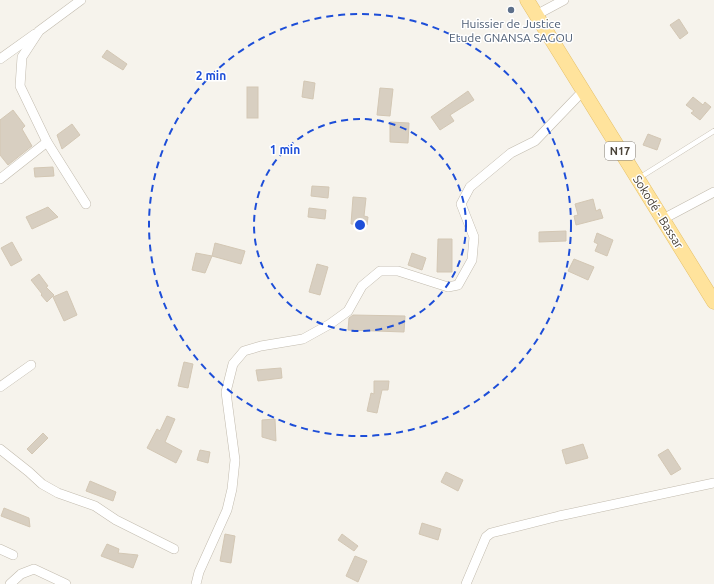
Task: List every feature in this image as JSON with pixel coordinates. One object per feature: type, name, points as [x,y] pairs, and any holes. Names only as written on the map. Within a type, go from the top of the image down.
[{"type":"main road","name":"Sokodé - Bassar","points":[[527,0],[714,302]]},
{"type":"street","points":[[0,59],[81,0]]},
{"type":"street","points":[[536,16],[564,0]]},
{"type":"street","points":[[39,31],[22,57],[20,86],[47,142],[86,204]]},
{"type":"street","points":[[196,584],[199,572],[227,510],[232,489],[235,460],[226,392],[233,364],[244,351],[261,346],[303,339],[330,324],[348,311],[362,286],[380,271],[398,271],[448,287],[458,285],[472,260],[474,237],[461,204],[470,188],[511,154],[535,141],[583,91]]},
{"type":"street","points":[[0,179],[47,142]]},
{"type":"street","points":[[663,219],[714,192]]},
{"type":"street","points":[[0,386],[31,365]]},
{"type":"street","points":[[0,449],[42,484],[58,493],[95,506],[116,520],[174,549]]},
{"type":"street","points":[[466,584],[486,537],[491,533],[559,516],[714,483]]},
{"type":"street","points":[[0,549],[13,555]]},
{"type":"street","points":[[10,584],[21,574],[34,570],[66,584]]},
{"type":"lane","points":[[638,179],[714,131]]},
{"type":"building","points":[[679,19],[688,33],[680,39],[670,25]]},
{"type":"building","points":[[107,50],[127,64],[123,70],[102,57]]},
{"type":"building","points":[[304,81],[315,83],[313,99],[302,97]]},
{"type":"building","points":[[247,87],[258,87],[258,118],[247,118]]},
{"type":"building","points":[[380,88],[393,89],[390,116],[377,115]]},
{"type":"building","points":[[468,91],[474,100],[450,115],[454,121],[440,130],[431,117]]},
{"type":"building","points":[[693,97],[703,105],[705,102],[711,107],[700,120],[691,113],[694,111],[686,105]]},
{"type":"building","points":[[13,110],[25,126],[22,129],[32,146],[8,165],[0,155],[0,120]]},
{"type":"building","points":[[390,122],[409,123],[408,143],[390,142]]},
{"type":"building","points":[[72,124],[80,135],[62,149],[57,135]]},
{"type":"building","points":[[648,134],[661,139],[657,150],[643,145]]},
{"type":"building","points":[[53,167],[54,176],[35,177],[34,168]]},
{"type":"building","points":[[312,186],[329,187],[328,198],[311,196]]},
{"type":"building","points":[[353,197],[366,198],[364,216],[368,217],[367,225],[351,224]]},
{"type":"building","points":[[593,199],[596,211],[600,209],[603,218],[576,225],[574,216],[578,215],[575,204]]},
{"type":"building","points":[[48,207],[58,217],[32,229],[26,217]]},
{"type":"building","points":[[309,208],[326,210],[325,219],[308,217]]},
{"type":"building","points":[[566,231],[566,241],[539,242],[539,232]]},
{"type":"building","points":[[597,233],[613,240],[607,256],[595,251],[598,244],[594,242]]},
{"type":"building","points":[[438,239],[452,239],[452,272],[437,272]]},
{"type":"building","points":[[12,242],[22,260],[11,266],[1,248]]},
{"type":"building","points":[[215,243],[245,251],[241,264],[212,256]]},
{"type":"building","points":[[196,253],[212,256],[205,273],[192,270]]},
{"type":"building","points":[[412,253],[426,258],[422,270],[408,265]]},
{"type":"building","points":[[574,259],[594,267],[588,280],[568,271]]},
{"type":"building","points":[[317,264],[328,267],[320,295],[309,292]]},
{"type":"building","points":[[39,274],[48,286],[46,287],[54,295],[47,302],[31,280]]},
{"type":"building","points":[[67,291],[77,315],[64,321],[53,297]]},
{"type":"building","points":[[353,315],[405,316],[404,332],[348,330],[349,318]]},
{"type":"building","points":[[184,362],[193,364],[188,388],[178,386]]},
{"type":"building","points":[[281,368],[282,378],[258,381],[256,370]]},
{"type":"building","points":[[374,381],[389,381],[388,390],[382,390],[377,413],[367,411],[371,393],[374,394]]},
{"type":"building","points":[[167,416],[175,419],[165,442],[182,451],[176,463],[147,448],[157,429],[160,431]]},
{"type":"building","points":[[275,419],[276,441],[262,437],[262,420]]},
{"type":"building","points":[[43,433],[48,438],[32,454],[27,449]]},
{"type":"building","points":[[583,444],[588,458],[566,464],[562,450]]},
{"type":"building","points":[[668,449],[681,469],[671,475],[658,455]]},
{"type":"building","points":[[200,450],[210,452],[208,463],[197,460]]},
{"type":"building","points":[[446,472],[463,480],[458,491],[441,482]]},
{"type":"building","points":[[90,481],[116,492],[113,501],[86,491]]},
{"type":"building","points":[[4,508],[29,518],[30,527],[1,516]]},
{"type":"building","points":[[422,523],[441,529],[438,540],[419,534]]},
{"type":"building","points":[[225,534],[235,536],[231,563],[220,561]]},
{"type":"building","points":[[342,534],[358,546],[354,551],[338,540]]},
{"type":"building","points":[[107,544],[119,549],[118,553],[138,555],[133,568],[101,556]]},
{"type":"building","points":[[355,556],[367,561],[358,582],[346,576]]},
{"type":"place","name":"Huissier de Justice Etude GNANSA SAGOU","points":[[511,10]]}]
